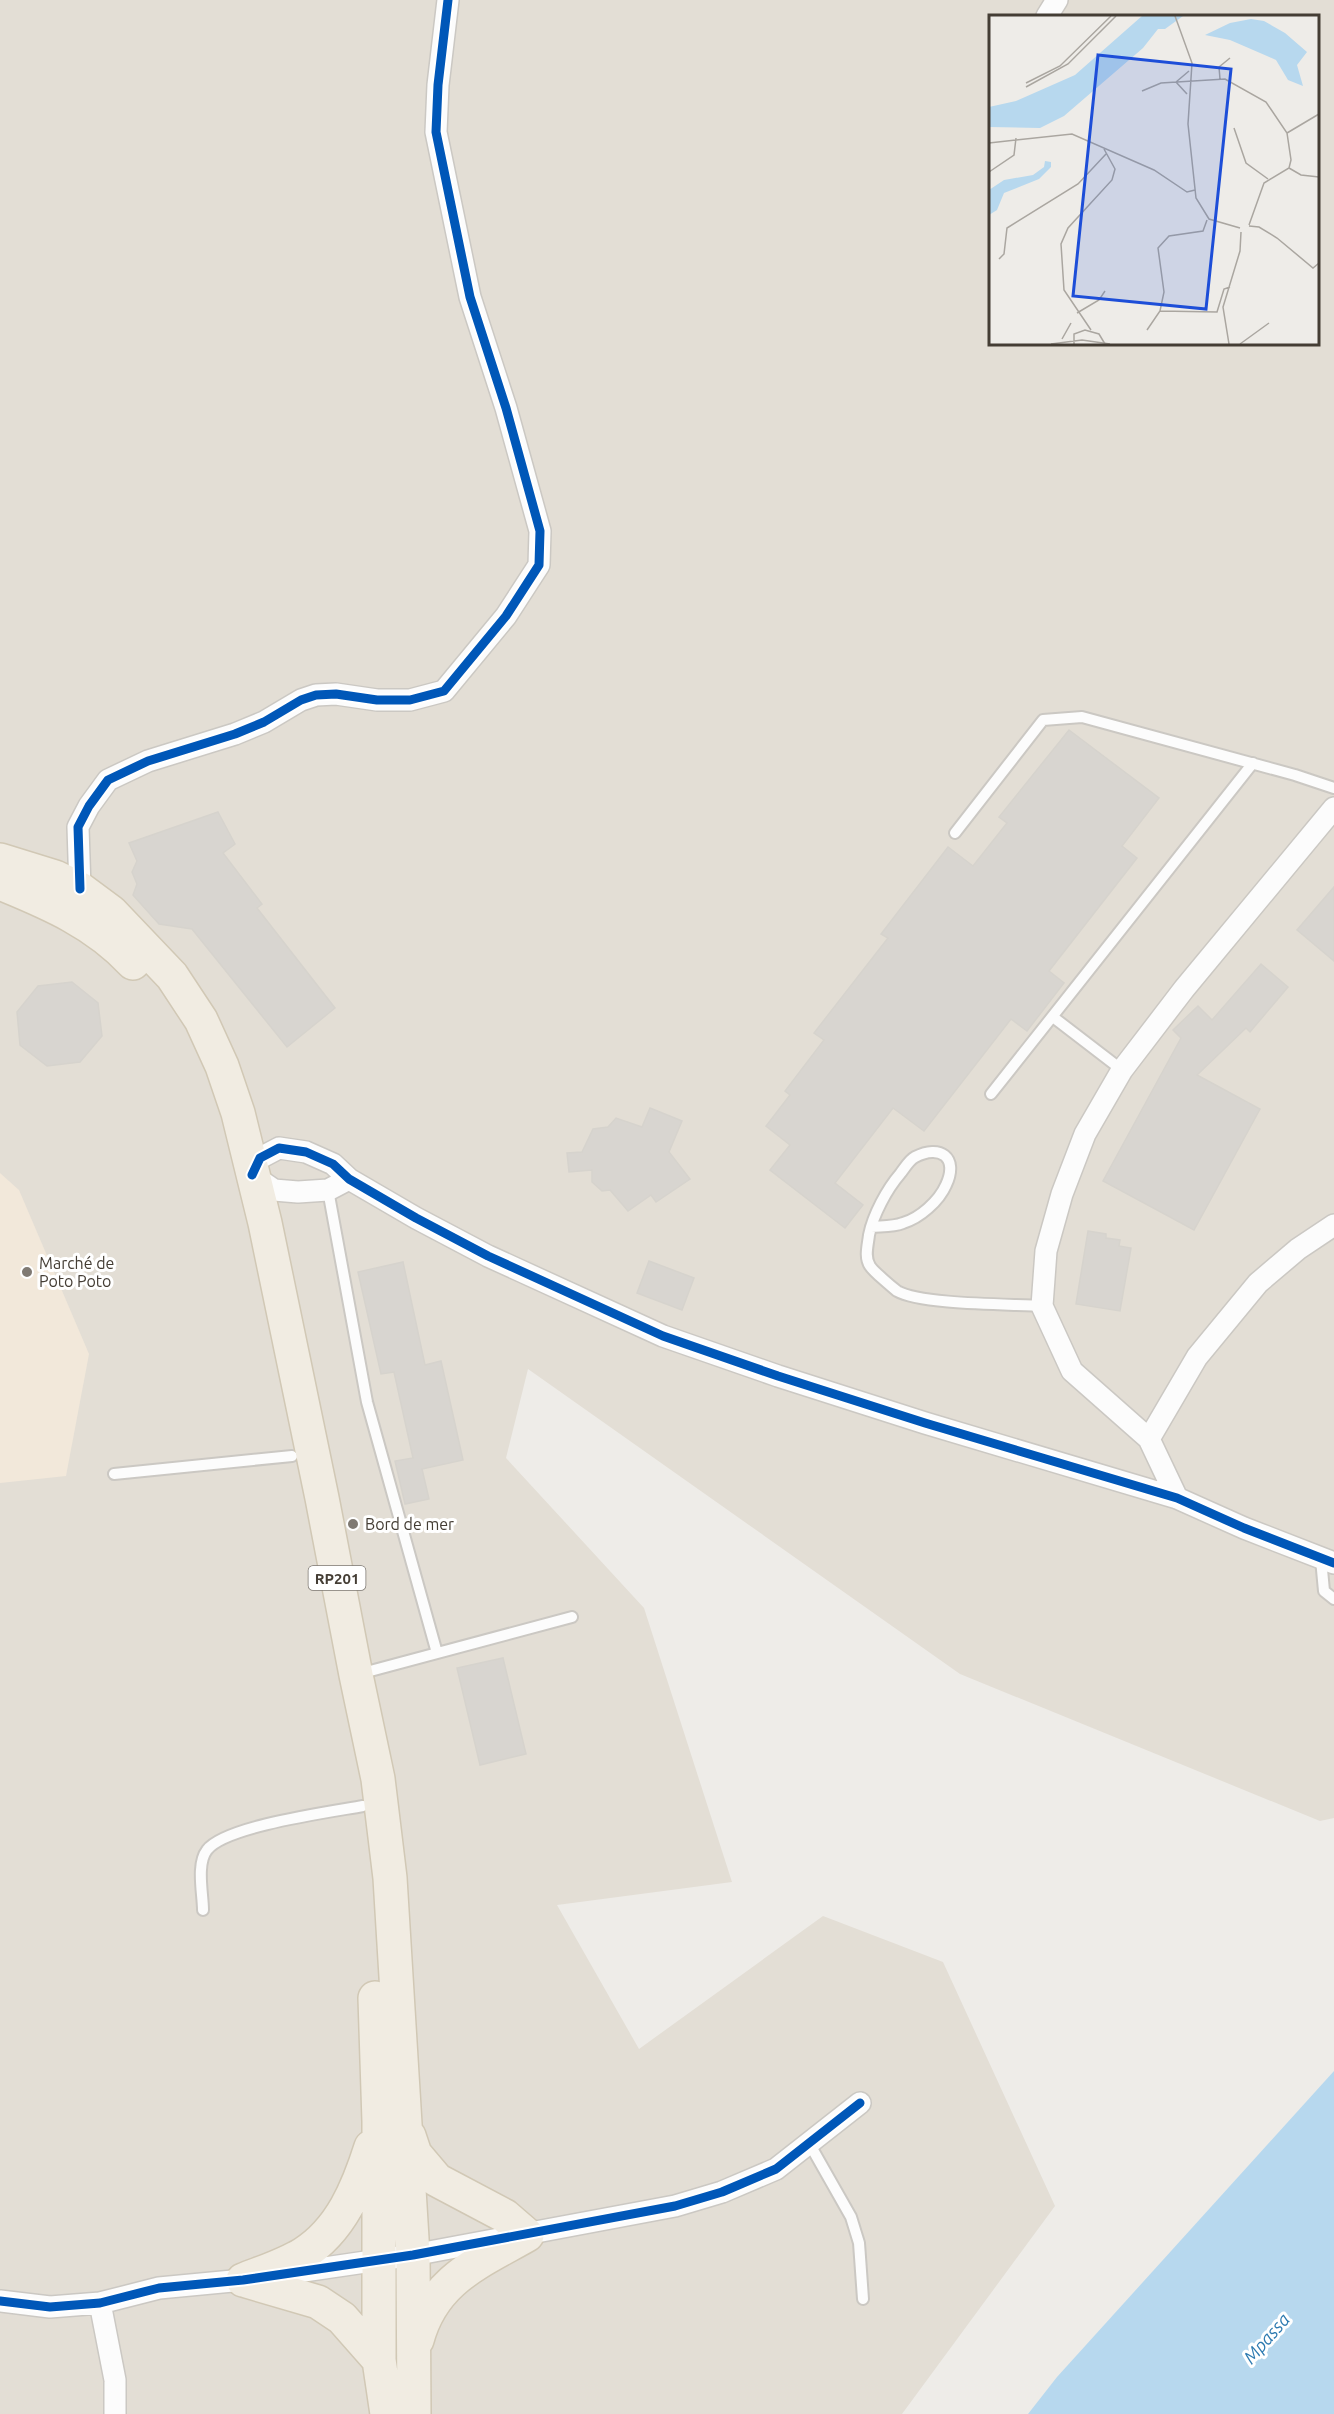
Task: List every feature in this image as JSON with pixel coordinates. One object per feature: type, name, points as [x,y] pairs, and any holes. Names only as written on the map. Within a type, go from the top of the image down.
[{"type":"main road","name":"RP201","points":[[0,860],[55,877],[80,889],[111,912],[172,976],[201,1020],[222,1065],[238,1113],[266,1223],[378,1779],[390,1878],[392,2123],[379,2258],[380,2360],[387,2414]]},
{"type":"main road","name":"RP201","points":[[0,883],[56,906],[96,930],[125,955],[153,985],[184,1030],[212,1094],[224,1139],[292,1456],[363,1806],[374,1949],[392,2123],[413,2255],[414,2414]]},
{"type":"main road","points":[[243,2280],[302,2254],[328,2234],[346,2209],[392,2123],[437,2180],[505,2216],[527,2235],[455,2277],[435,2299],[422,2321],[413,2356]]},
{"type":"main road","points":[[243,2280],[318,2302],[342,2318],[380,2360]]},
{"type":"street","points":[[80,889],[78,827],[88,806],[108,780],[148,761],[235,734],[264,722],[301,700],[316,695],[336,693],[377,700],[410,700],[444,691],[506,616],[539,565],[540,531],[506,408],[470,297],[436,132],[438,85],[448,0]]},
{"type":"street","points":[[1048,15],[1057,0]]},
{"type":"street","points":[[1177,1497],[1149,1439],[1072,1371],[1042,1306],[1046,1251],[1062,1194],[1085,1134],[1122,1070],[1184,989],[1334,807]]},
{"type":"street","points":[[349,1179],[328,1190],[298,1192],[274,1190],[252,1175],[260,1158],[279,1148],[306,1152],[333,1164],[349,1179],[488,1256],[663,1336],[778,1376],[926,1423],[1177,1497],[1244,1528],[1328,1561]]},
{"type":"street","points":[[1149,1439],[1197,1357],[1258,1283],[1298,1249],[1334,1225]]},
{"type":"street","points":[[0,2301],[50,2307],[100,2303],[159,2288],[243,2280],[379,2258],[413,2255],[675,2206],[722,2192],[776,2169],[860,2103]]},
{"type":"street","points":[[100,2303],[115,2380],[115,2414]]},
{"type":"lane","points":[[955,833],[1043,720],[1082,717],[1253,763],[1334,788]]},
{"type":"lane","points":[[991,1094],[1253,763]]},
{"type":"lane","points":[[1053,1017],[1122,1070]]},
{"type":"lane","points":[[871,1227],[903,1224],[919,1215],[942,1194],[950,1177],[952,1166],[949,1159],[941,1154],[931,1153],[914,1157],[894,1181],[871,1227],[867,1251],[870,1266],[898,1291],[925,1299],[1042,1306]]},
{"type":"lane","points":[[328,1190],[367,1402],[437,1653]]},
{"type":"lane","points":[[114,1474],[292,1456]]},
{"type":"lane","points":[[1328,1561],[1324,1591],[1334,1599]]},
{"type":"lane","points":[[356,1675],[572,1617]]},
{"type":"lane","points":[[203,1910],[201,1869],[205,1851],[217,1841],[241,1832],[286,1821],[363,1806]]},
{"type":"lane","points":[[809,2143],[851,2217],[859,2243],[863,2299]]},
{"type":"shaded area","points":[[0,0],[1334,0],[1334,1818],[1320,1821],[960,1674],[528,1369],[506,1458],[644,1608],[732,1882],[557,1905],[639,2049],[823,1916],[943,1962],[1055,2206],[902,2414],[0,2414]]},
{"type":"shaded area","name":"Marché de Poto Poto","points":[[0,1173],[19,1190],[89,1354],[66,1476],[0,1483]]},
{"type":"water","name":"Mpassa","points":[[1334,2071],[1334,2414],[1028,2414],[1057,2377]]},
{"type":"building","points":[[1069,730],[1159,798],[1122,846],[1137,858],[1049,971],[1064,983],[1027,1031],[1011,1019],[924,1131],[893,1108],[835,1183],[863,1205],[845,1228],[770,1170],[790,1145],[766,1126],[790,1095],[785,1091],[824,1040],[814,1033],[888,938],[881,934],[948,847],[973,866],[1007,823],[999,817]]},
{"type":"building","points":[[218,812],[235,844],[223,853],[262,904],[257,908],[335,1008],[287,1047],[192,929],[159,924],[133,895],[137,884],[132,872],[137,861],[129,843]]},
{"type":"building","points":[[1334,887],[1334,961],[1297,930]]},
{"type":"building","points":[[1261,964],[1288,987],[1250,1032],[1246,1028],[1197,1075],[1260,1109],[1194,1230],[1103,1181],[1181,1038],[1173,1030],[1198,1006],[1212,1020]]},
{"type":"building","points":[[72,982],[98,1003],[102,1036],[80,1062],[47,1066],[20,1045],[17,1012],[38,986]]},
{"type":"building","points":[[650,1108],[682,1121],[669,1152],[690,1179],[656,1202],[651,1195],[628,1211],[610,1190],[602,1191],[592,1182],[592,1170],[569,1172],[567,1153],[582,1152],[593,1129],[608,1127],[616,1118],[642,1127]]},
{"type":"building","points":[[1088,1231],[1106,1234],[1106,1238],[1120,1240],[1119,1246],[1131,1248],[1120,1311],[1076,1304]]},
{"type":"building","points":[[649,1261],[694,1278],[682,1310],[637,1293]]},
{"type":"building","points":[[403,1262],[425,1365],[441,1361],[463,1460],[422,1469],[429,1499],[405,1504],[395,1461],[413,1458],[394,1372],[381,1374],[358,1272]]},
{"type":"building","points":[[503,1658],[526,1754],[480,1765],[457,1668]]},
{"type":"cycle path","points":[[80,889],[78,827],[89,806],[108,780],[148,761],[235,734],[264,722],[301,700],[316,695],[336,694],[377,700],[410,700],[444,691],[506,616],[539,565],[540,531],[506,408],[470,297],[436,132],[438,85],[448,0]]},
{"type":"cycle path","points":[[252,1175],[260,1158],[279,1148],[306,1152],[333,1164],[349,1179],[488,1256],[663,1336],[925,1423],[1177,1498],[1244,1528],[1334,1563]]},
{"type":"cycle path","points":[[0,2301],[50,2307],[100,2303],[159,2288],[243,2280],[413,2255],[675,2206],[722,2192],[776,2169],[860,2103]]},
{"type":"place","name":"Marché de Poto Poto","points":[[27,1272]]},
{"type":"place","name":"Bord de mer","points":[[353,1524]]}]
